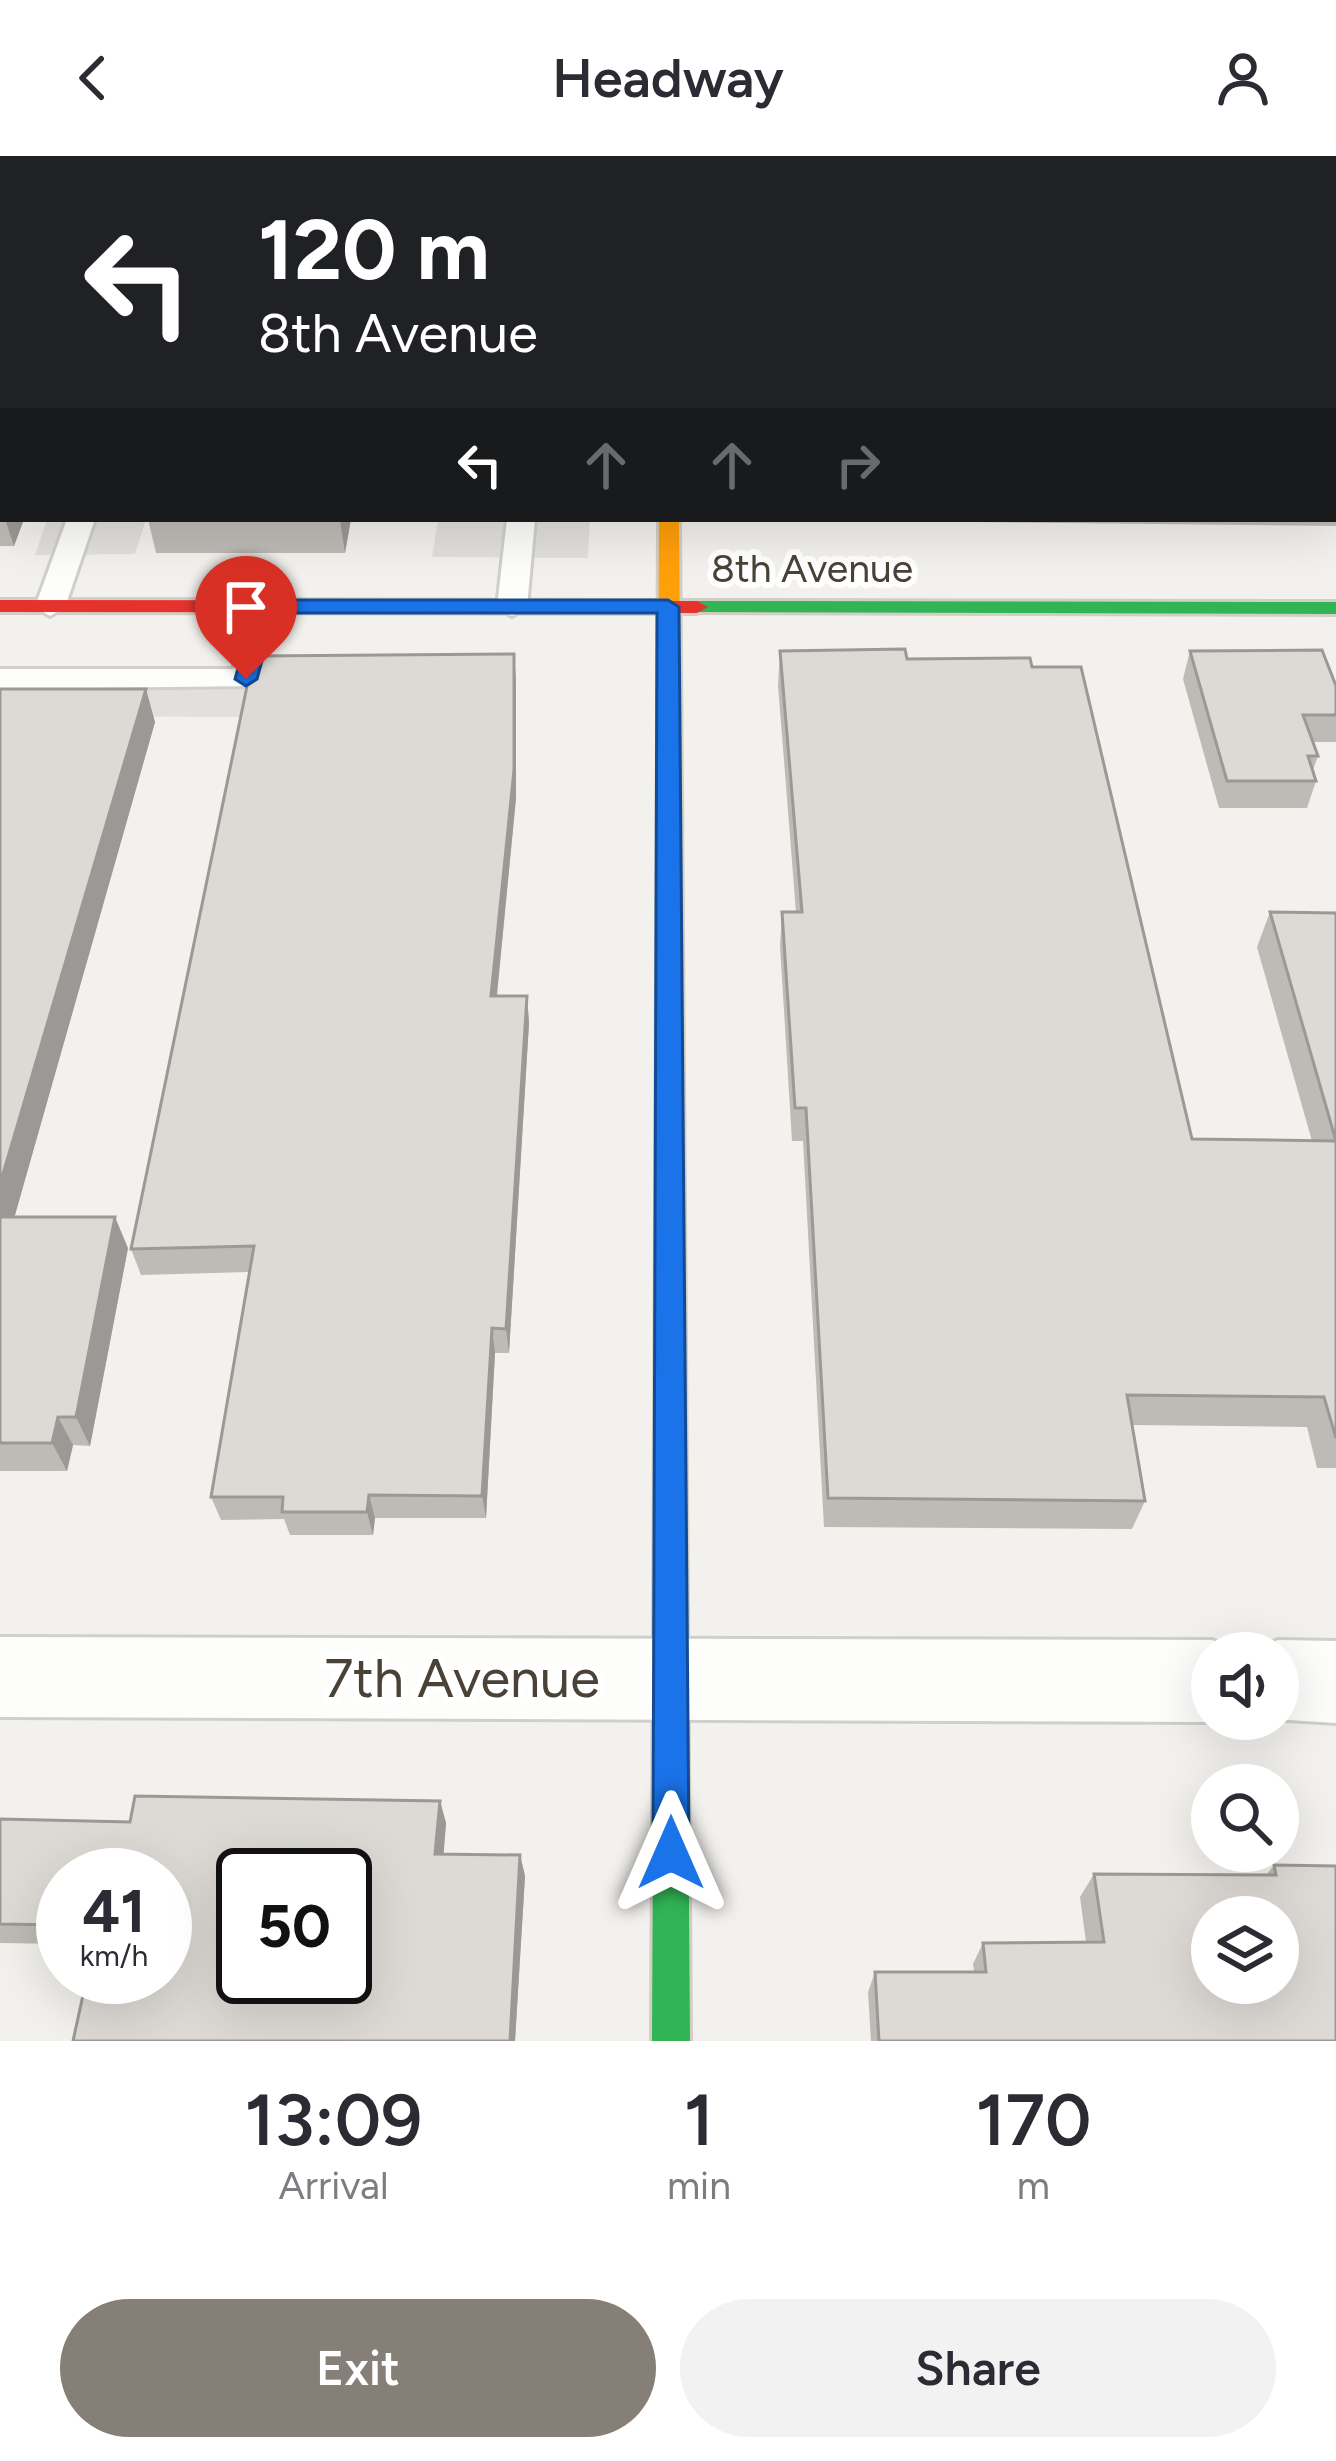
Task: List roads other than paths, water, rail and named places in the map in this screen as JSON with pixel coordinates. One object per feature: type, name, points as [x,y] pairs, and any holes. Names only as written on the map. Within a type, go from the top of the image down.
[{"type":"main road","points":[[668,522],[671,2041]]},
{"type":"main road","name":"8th Avenue","points":[[1,610],[1336,608]]},
{"type":"street","name":"7th Avenue","points":[[0,1677],[1191,1681]]},
{"type":"street","points":[[1299,1682],[1336,1682]]},
{"type":"lane","points":[[50,607],[80,522]]},
{"type":"lane","points":[[512,607],[521,522]]},
{"type":"lane","points":[[0,679],[246,679],[266,607]]}]
